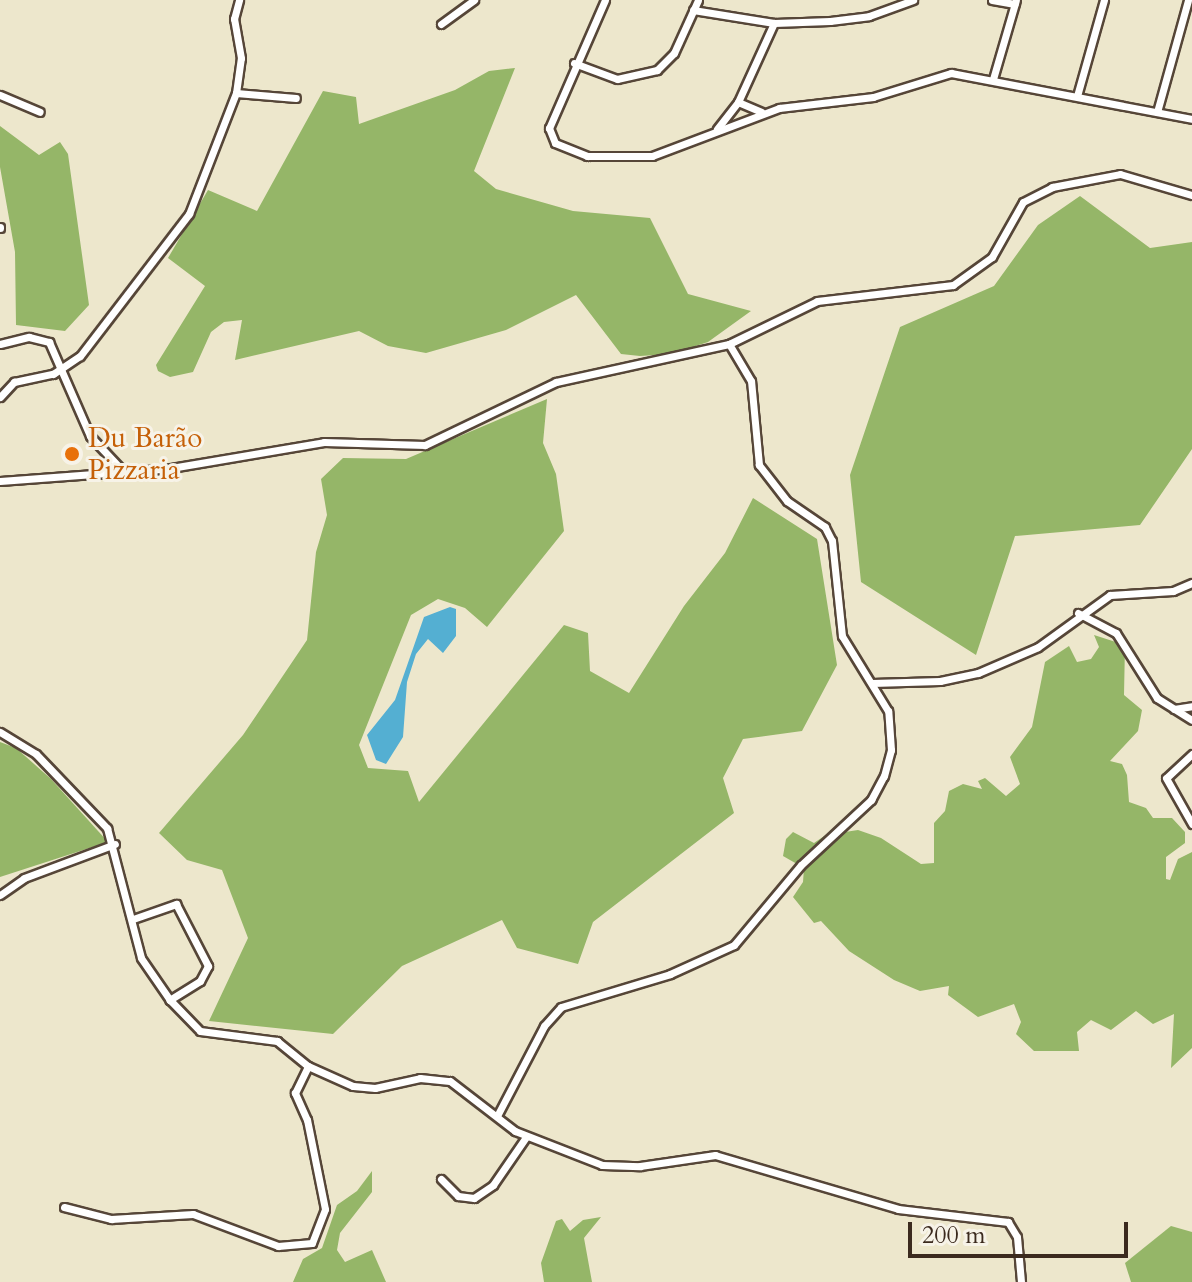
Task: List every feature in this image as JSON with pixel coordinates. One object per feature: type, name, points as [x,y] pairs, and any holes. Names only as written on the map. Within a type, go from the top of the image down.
[{"type":"street","points":[[0,397],[14,382],[62,370],[86,348],[189,214],[236,93],[241,58],[234,19],[239,0]]},
{"type":"street","points":[[441,24],[474,0]]},
{"type":"street","points":[[605,0],[574,63],[549,128],[563,148],[633,160],[762,113],[873,97],[937,75],[993,79],[1192,119]]},
{"type":"street","points":[[574,63],[617,79],[647,75],[674,53],[698,0]]},
{"type":"street","points":[[693,10],[774,23],[851,20],[913,0]]},
{"type":"street","points":[[992,0],[1015,2],[993,79]]},
{"type":"street","points":[[1077,96],[1104,0]]},
{"type":"street","points":[[1157,112],[1188,0]]},
{"type":"street","points":[[717,131],[738,102],[774,23]]},
{"type":"street","points":[[236,93],[296,98]]},
{"type":"street","points":[[0,95],[40,112]]},
{"type":"street","points":[[738,102],[762,113]]},
{"type":"street","points":[[729,114],[737,123]]},
{"type":"street","points":[[0,481],[124,472],[324,442],[425,445],[556,382],[729,344],[829,297],[937,289],[967,279],[992,257],[1023,202],[1052,187],[1120,174],[1192,195]]},
{"type":"street","points":[[0,344],[42,337],[62,370],[90,436],[124,472]]},
{"type":"street","points":[[497,1116],[544,1026],[561,1007],[670,974],[734,945],[801,865],[871,800],[891,750],[888,711],[842,636],[829,532],[781,495],[759,465],[751,381],[729,344]]},
{"type":"street","points":[[872,683],[940,681],[978,673],[1038,647],[1078,613],[1116,594],[1190,588]]},
{"type":"street","points":[[1078,613],[1116,633],[1149,688],[1171,709],[1192,720]]},
{"type":"street","points":[[1171,709],[1192,706]]},
{"type":"street","points":[[0,732],[36,754],[96,812],[115,844],[141,958],[170,1000],[200,1031],[277,1041],[308,1066],[365,1088],[420,1078],[450,1081],[526,1137],[620,1167],[715,1155],[898,1209],[999,1219],[1008,1222],[1017,1237],[1021,1282]]},
{"type":"street","points":[[1192,754],[1166,778],[1192,824]]},
{"type":"street","points":[[0,895],[24,878],[115,844]]},
{"type":"street","points":[[133,919],[176,904],[208,966],[200,981],[170,1000]]},
{"type":"street","points":[[64,1207],[111,1219],[193,1214],[278,1246],[312,1243],[325,1209],[307,1120],[295,1093],[308,1066]]},
{"type":"street","points":[[441,1179],[458,1196],[474,1198],[502,1175],[526,1137]]},
{"type":"green space","points":[[515,68],[474,171],[496,189],[573,211],[650,218],[688,294],[751,311],[708,342],[671,354],[640,356],[621,354],[576,295],[506,330],[426,353],[388,346],[359,331],[235,360],[242,320],[224,322],[211,332],[193,372],[170,377],[158,371],[156,365],[205,286],[168,258],[208,190],[257,211],[323,91],[356,97],[359,124],[455,90],[489,71]]},
{"type":"green space","points":[[0,126],[39,155],[60,142],[68,154],[89,305],[65,331],[16,325],[15,252],[0,167]]},
{"type":"green space","points":[[1080,196],[1150,248],[1192,242],[1192,449],[1140,525],[1015,536],[976,655],[861,582],[850,475],[900,327],[994,286],[1038,225]]},
{"type":"green space","points":[[547,399],[543,443],[556,474],[564,531],[487,627],[465,608],[438,599],[411,615],[359,745],[368,768],[408,771],[419,802],[564,625],[588,633],[590,671],[629,693],[684,606],[725,553],[753,498],[817,539],[837,665],[802,731],[743,739],[723,778],[734,813],[593,922],[578,964],[517,948],[502,920],[402,966],[333,1034],[209,1021],[248,938],[222,870],[187,860],[159,833],[243,735],[307,640],[316,552],[327,515],[321,479],[343,458],[406,459]]},
{"type":"green space","points":[[1094,635],[1125,645],[1124,695],[1142,710],[1138,731],[1110,761],[1122,764],[1127,775],[1129,802],[1146,808],[1153,818],[1172,818],[1185,832],[1185,843],[1166,857],[1166,879],[1170,880],[1178,859],[1192,852],[1192,1048],[1171,1068],[1174,1014],[1153,1024],[1136,1011],[1111,1030],[1091,1020],[1077,1032],[1079,1051],[1034,1051],[1016,1034],[1021,1022],[1014,1004],[978,1017],[948,995],[949,986],[920,991],[894,980],[849,951],[821,921],[814,923],[793,897],[803,882],[804,868],[783,856],[786,839],[793,832],[814,843],[849,819],[825,850],[845,832],[858,830],[881,838],[921,864],[934,863],[934,823],[945,811],[949,791],[963,784],[982,789],[978,781],[985,778],[1006,796],[1020,784],[1010,757],[1032,727],[1045,662],[1069,646],[1077,662],[1091,659],[1099,647]]},
{"type":"green space","points":[[0,742],[16,748],[51,779],[108,842],[0,877]]},
{"type":"green space","points":[[372,1171],[372,1192],[340,1233],[337,1250],[345,1262],[372,1250],[386,1282],[293,1282],[303,1259],[322,1248],[337,1205],[357,1191]]},
{"type":"green space","points":[[601,1217],[584,1238],[592,1282],[544,1282],[541,1263],[556,1221],[562,1219],[570,1231],[583,1220]]},
{"type":"green space","points":[[1171,1226],[1192,1232],[1192,1282],[1131,1282],[1125,1263]]},
{"type":"water","points":[[450,607],[456,609],[456,636],[443,653],[428,639],[416,654],[407,682],[403,737],[386,764],[376,760],[367,735],[395,700],[424,617]]},
{"type":"place","name":"Du Barão Pizzaria","points":[[72,454]]}]
